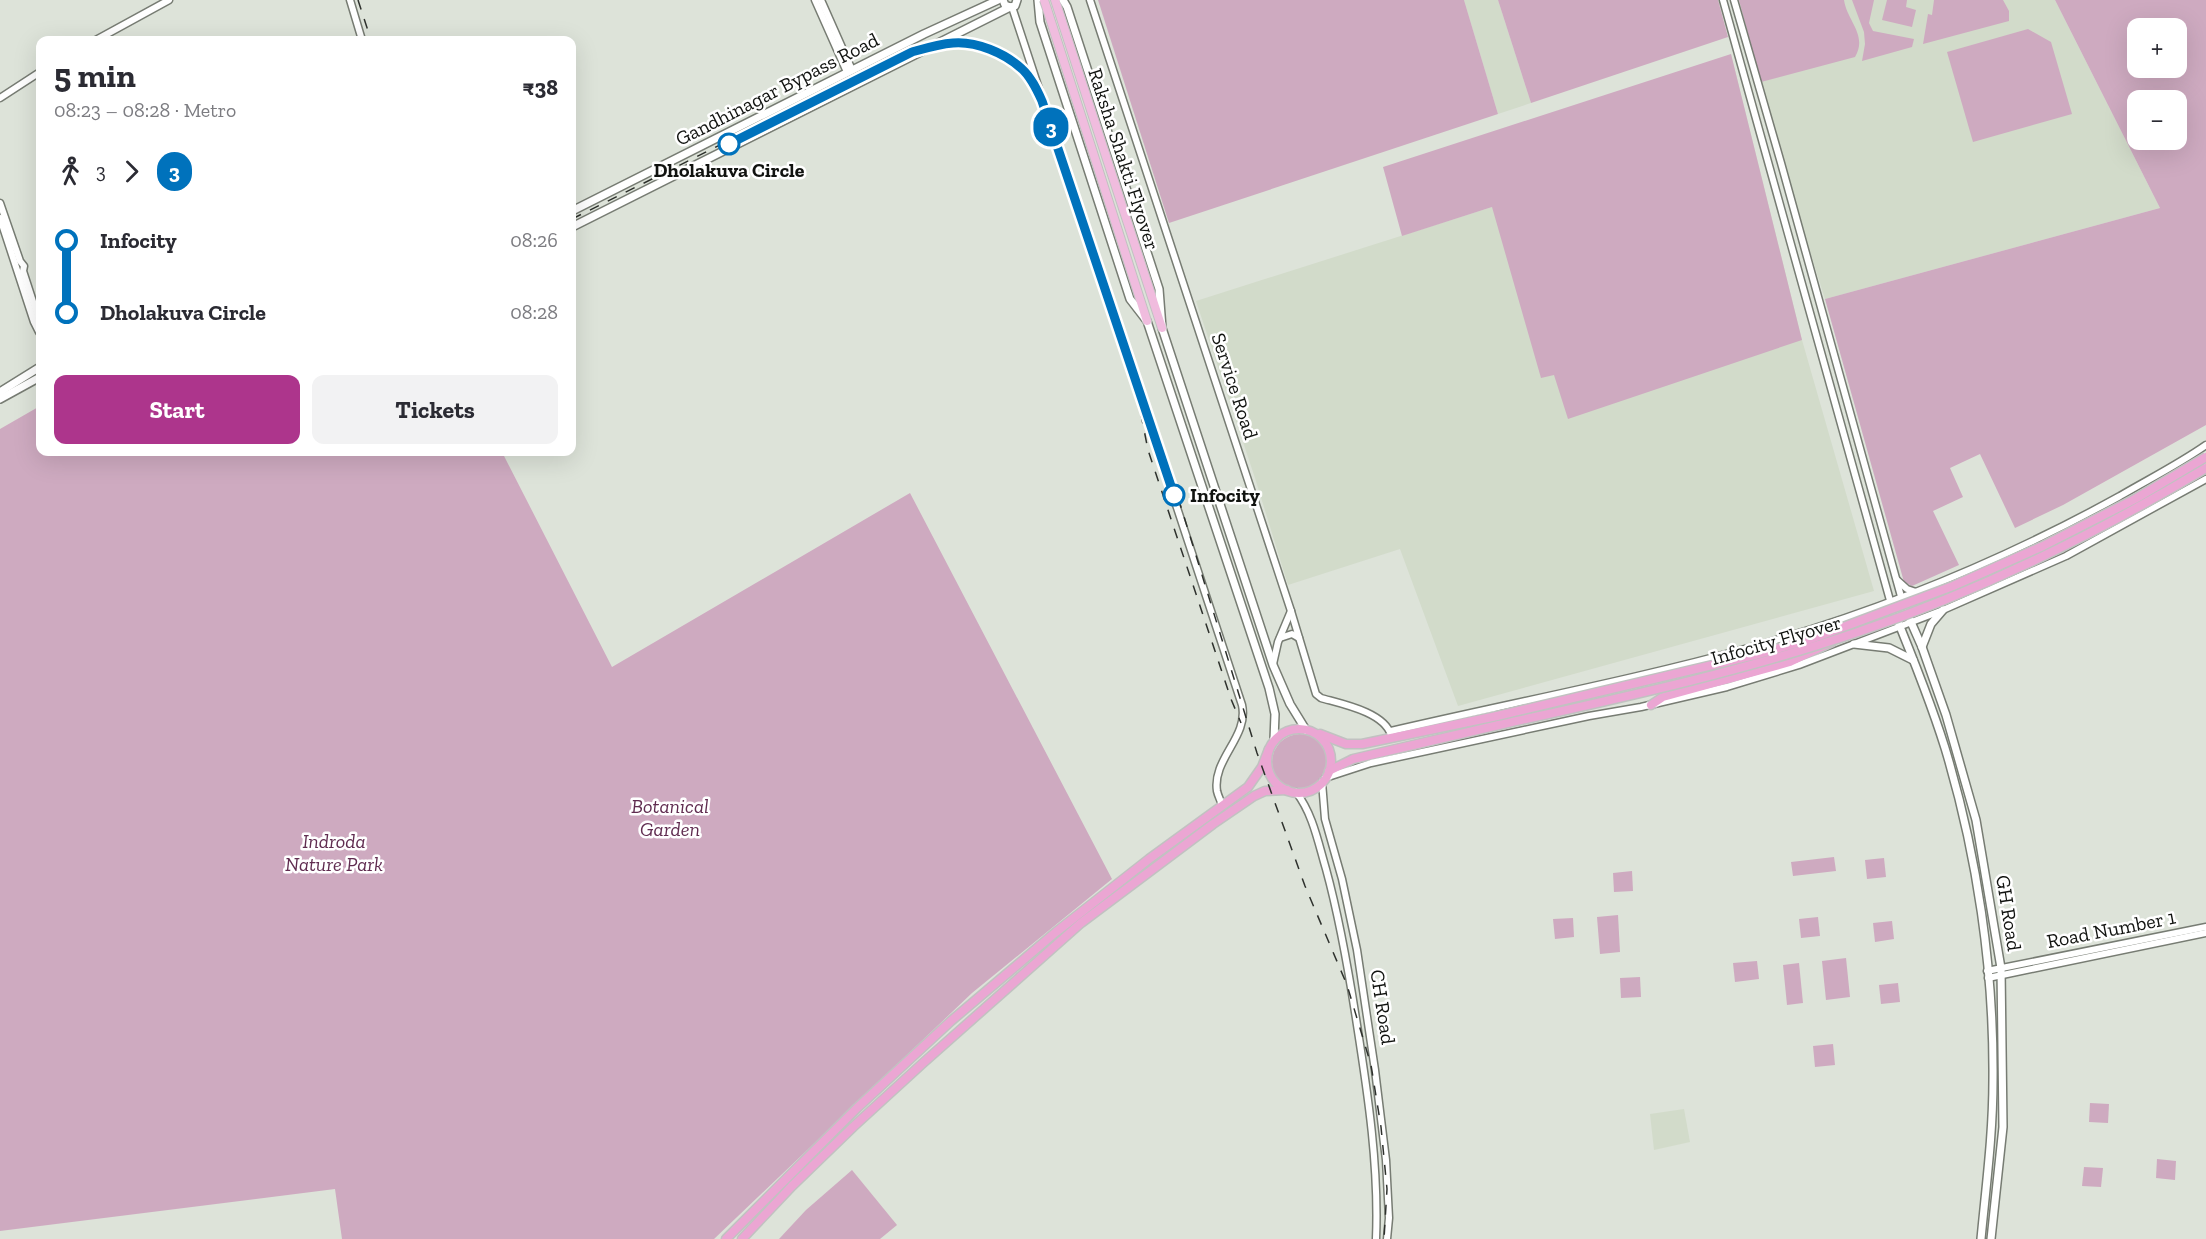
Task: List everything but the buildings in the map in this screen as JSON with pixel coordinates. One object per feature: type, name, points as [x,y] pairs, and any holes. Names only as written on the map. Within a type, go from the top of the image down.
[{"type":"highway","name":"Infocity Flyover","points":[[1308,730],[1346,744],[1362,744],[1392,735],[1497,716],[1759,654],[1811,639],[1953,586],[2043,546],[2135,499],[2206,457]]},
{"type":"highway","name":"Infocity Flyover","points":[[1326,777],[1353,759],[1745,668],[1840,638],[1984,584],[2057,550],[2154,499],[2206,468]]},
{"type":"highway","points":[[1651,705],[1663,697],[1790,662],[1820,650],[1840,638]]},
{"type":"highway","points":[[726,1239],[857,1108],[951,1021],[1056,932],[1149,859],[1248,787],[1256,777],[1269,749],[1282,734],[1291,730],[1308,730],[1320,736],[1327,744],[1332,765],[1326,777],[1315,788],[1265,791],[1254,796],[1081,923],[914,1071],[792,1186],[742,1239]]},
{"type":"highway","points":[[1269,749],[1267,759],[1272,778],[1292,791]]},
{"type":"main road","name":"Gandhinagar Bypass Road","points":[[576,209],[850,71],[998,0]]},
{"type":"main road","points":[[1003,0],[1005,5],[1014,5]]},
{"type":"main road","name":"Gandhinagar Bypass Road","points":[[576,225],[1025,0]]},
{"type":"main road","points":[[1046,0],[1038,0],[1040,22],[1112,248],[1130,299],[1147,321],[1271,695],[1275,714],[1275,740]]},
{"type":"main road","name":"Raksha Shakti Flyover","points":[[1046,0],[1147,321]]},
{"type":"main road","points":[[1058,2],[1067,7],[1159,289],[1162,328],[1273,665],[1290,704],[1308,730]]},
{"type":"main road","name":"Raksha Shakti Flyover","points":[[1058,2],[1162,328]]},
{"type":"main road","points":[[0,392],[36,370]]},
{"type":"main road","points":[[0,399],[36,379]]},
{"type":"main road","name":"GH Road","points":[[1902,601],[1946,715],[1976,820],[2001,971],[2003,1127],[1991,1239]]},
{"type":"main road","name":"GH Road","points":[[1891,604],[1938,728],[1960,805],[1984,935],[1993,1079],[1989,1165],[1981,1239]]},
{"type":"main road","points":[[1922,648],[1931,624],[1943,610]]},
{"type":"main road","points":[[1854,644],[1889,648],[1913,660]]},
{"type":"street","points":[[103,36],[170,0]]},
{"type":"street","points":[[350,0],[361,36]]},
{"type":"street","points":[[815,0],[850,71]]},
{"type":"street","points":[[821,0],[850,71]]},
{"type":"street","name":"Service Road","points":[[1090,0],[1291,611],[1316,694],[1321,698],[1367,712],[1384,724],[1392,735]]},
{"type":"street","points":[[1723,0],[1891,604]]},
{"type":"street","points":[[1734,0],[1902,601]]},
{"type":"street","points":[[1014,5],[1242,705],[1244,715],[1242,726],[1218,780],[1217,791],[1222,805]]},
{"type":"street","points":[[0,98],[36,75]]},
{"type":"street","points":[[1770,166],[1781,163]]},
{"type":"street","points":[[1780,200],[1790,197]]},
{"type":"street","points":[[0,203],[36,325]]},
{"type":"street","points":[[0,218],[20,267]]},
{"type":"street","points":[[1392,735],[1806,631],[1902,601],[1916,592],[1971,570],[2056,530],[2152,478],[2206,445]]},
{"type":"street","points":[[1326,777],[1381,761],[1589,716],[1651,705],[1727,687],[1800,665],[1943,610],[2066,556],[2206,479]]},
{"type":"street","points":[[1896,580],[1907,589],[1916,592]]},
{"type":"street","points":[[1273,665],[1280,638],[1291,611]]},
{"type":"street","points":[[1280,638],[1292,634],[1300,639]]},
{"type":"street","name":"CH Road","points":[[1326,777],[1325,819],[1342,879],[1357,950],[1379,1098],[1386,1160],[1389,1218],[1387,1239]]},
{"type":"street","name":"CH Road","points":[[1292,791],[1303,801],[1311,821],[1335,902],[1355,1009],[1369,1109],[1375,1177],[1376,1239]]},
{"type":"street","name":"Road Number 1","points":[[1987,974],[2206,927]]},
{"type":"street","name":"Road Number 1","points":[[2001,971],[2206,933]]},
{"type":"shaded area","points":[[1464,0],[1498,0],[1531,103],[1498,114]]},
{"type":"shaded area","points":[[1739,0],[2055,0],[2127,143],[2127,150],[2131,150],[2160,208],[1825,299],[1792,195]]},
{"type":"shaded area","name":"Infocity","points":[[1731,54],[1802,340],[1874,591],[1458,706],[1400,549],[1288,585],[1196,301],[1492,207]]},
{"type":"shaded area","points":[[1684,1109],[1690,1142],[1654,1150],[1650,1114]]},
{"type":"green space","points":[[1098,0],[1464,0],[1498,114],[1169,223]]},
{"type":"green space","points":[[1498,0],[1718,0],[1728,37],[1531,103]]},
{"type":"green space","points":[[1739,0],[1844,0],[1858,35],[1859,42],[1855,57],[1761,82]]},
{"type":"green space","points":[[1852,0],[1874,0],[1869,23],[1873,31],[1914,39],[1912,47],[1862,61],[1865,44],[1864,32]]},
{"type":"green space","points":[[1887,0],[1907,0],[1906,7],[1916,10],[1912,27],[1882,20]]},
{"type":"green space","points":[[1934,0],[2003,0],[2009,11],[2009,21],[1923,44],[1928,14],[1932,15]]},
{"type":"green space","points":[[2055,0],[2206,0],[2206,425],[2063,505],[2015,528],[1980,454],[1950,468],[1963,497],[1933,511],[1959,565],[1912,586],[1904,582],[1825,299],[2160,208],[2131,150],[2187,150],[2187,90],[2127,90],[2127,143]]},
{"type":"green space","points":[[2028,29],[2051,42],[2072,114],[1973,142],[1947,52]]},
{"type":"green space","points":[[1731,54],[1802,340],[1568,419],[1554,375],[1541,378],[1492,207],[1402,236],[1383,167]]},
{"type":"green space","name":"Indroda Nature Park","points":[[36,408],[36,456],[504,456],[612,667],[910,493],[1112,879],[972,993],[714,1239],[342,1239],[335,1189],[0,1231],[0,429]]},
{"type":"green space","points":[[1300,734],[1311,736],[1320,742],[1326,751],[1328,762],[1326,773],[1320,782],[1311,788],[1300,790],[1289,788],[1280,782],[1274,773],[1272,762],[1274,751],[1280,742],[1289,736]]},
{"type":"green space","points":[[1834,857],[1836,871],[1793,876],[1791,862]]},
{"type":"green space","points":[[1884,858],[1886,877],[1867,879],[1865,860]]},
{"type":"green space","points":[[1632,871],[1633,891],[1614,892],[1613,873]]},
{"type":"green space","points":[[1618,915],[1620,952],[1600,954],[1597,917]]},
{"type":"green space","points":[[1818,917],[1820,936],[1801,938],[1799,919]]},
{"type":"green space","points":[[1573,918],[1574,937],[1555,939],[1553,919]]},
{"type":"green space","points":[[1892,921],[1894,939],[1875,942],[1873,923]]},
{"type":"green space","points":[[1846,958],[1850,997],[1826,1000],[1822,961]]},
{"type":"green space","points":[[1757,961],[1759,979],[1735,982],[1733,963]]},
{"type":"green space","points":[[1799,963],[1803,1003],[1787,1005],[1783,965]]},
{"type":"green space","points":[[1640,977],[1641,997],[1621,998],[1620,978]]},
{"type":"green space","points":[[1898,983],[1900,1002],[1881,1004],[1879,985]]},
{"type":"green space","points":[[1833,1044],[1835,1065],[1815,1067],[1813,1046]]},
{"type":"green space","points":[[2090,1103],[2109,1104],[2108,1123],[2089,1122]]},
{"type":"green space","points":[[2157,1159],[2176,1161],[2175,1180],[2156,1178]]},
{"type":"green space","points":[[2084,1167],[2103,1168],[2101,1187],[2082,1186]]},
{"type":"green space","points":[[852,1170],[897,1225],[880,1239],[779,1239],[806,1210]]},
{"type":"railway","points":[[358,0],[370,36]]},
{"type":"railway","points":[[576,217],[923,45],[952,39],[978,41],[1008,55],[1031,75],[1047,104],[1177,494],[1257,753],[1305,886],[1347,985],[1371,1065],[1381,1127],[1387,1189],[1384,1239]]},
{"type":"railway","points":[[1137,394],[1148,450],[1241,723]]},
{"type":"metro line","name":"3","points":[[729,144],[912,52],[938,45],[956,43],[980,46],[997,53],[1022,69],[1038,91],[1042,101],[1174,495]]},
{"type":"place","name":"Dholakuva Circle","points":[[729,144]]},
{"type":"place","name":"Infocity","points":[[1174,495]]},
{"type":"park label","name":"Botanical Garden","points":[[670,818]]}]
